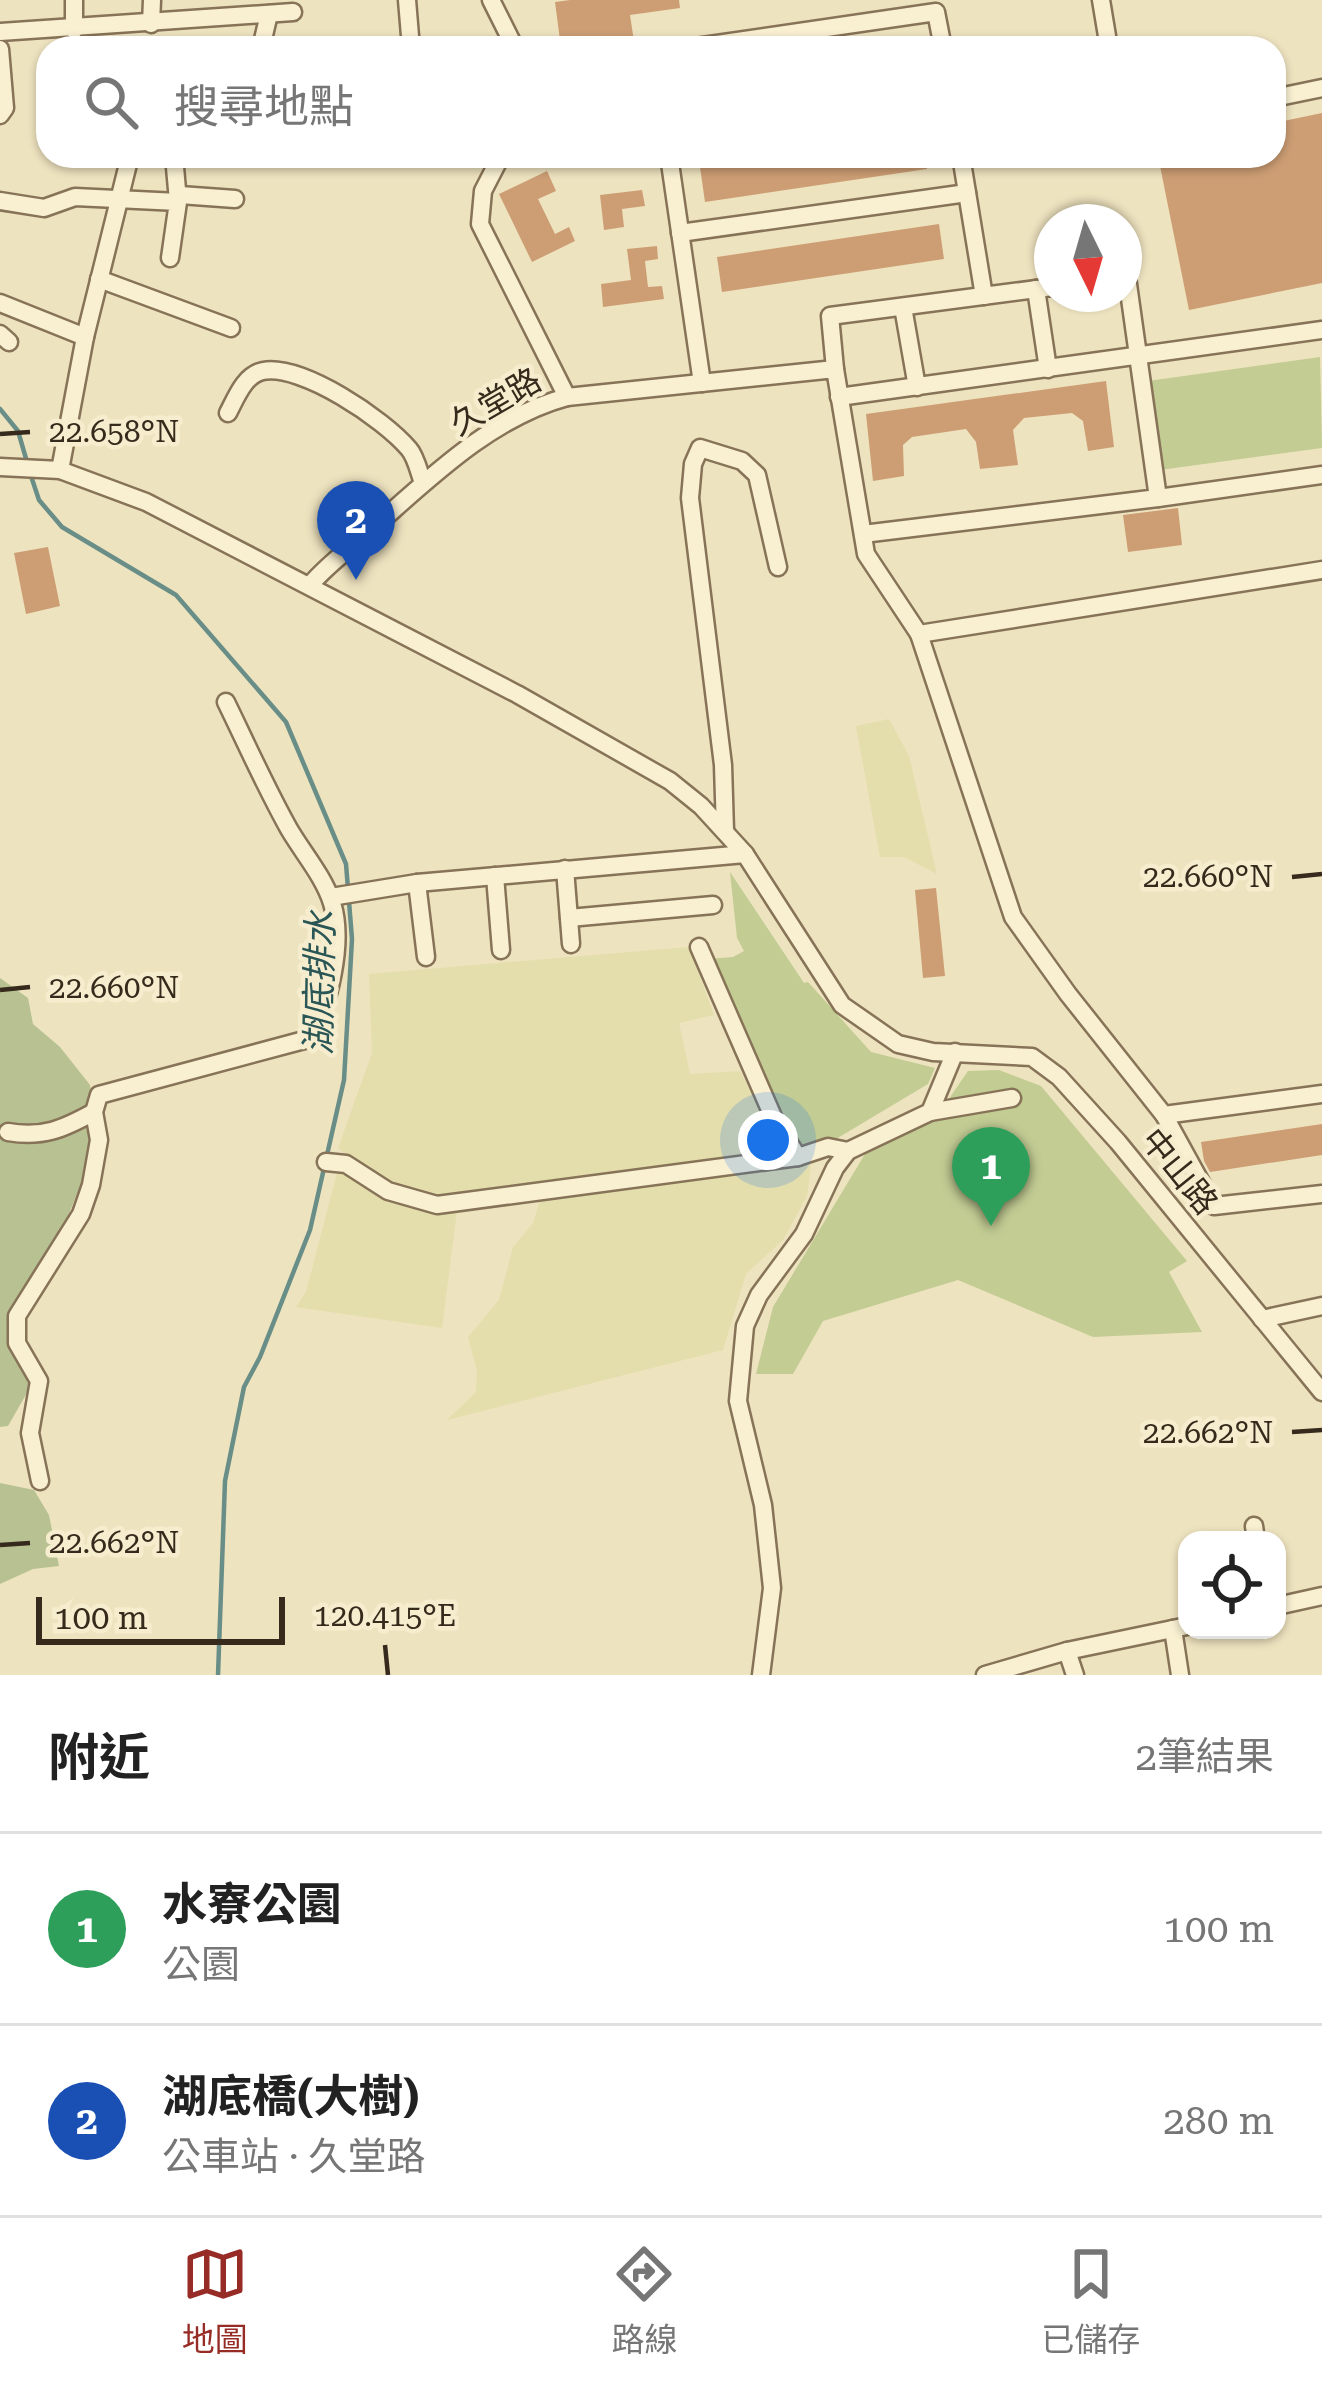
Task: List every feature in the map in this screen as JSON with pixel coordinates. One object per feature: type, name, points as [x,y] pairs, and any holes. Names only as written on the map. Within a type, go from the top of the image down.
[{"type":"street","points":[[74,0],[74,30]]},
{"type":"street","points":[[144,36],[152,0]]},
{"type":"street","points":[[407,0],[410,36]]},
{"type":"street","points":[[491,0],[508,36]]},
{"type":"street","points":[[1101,0],[1107,36]]},
{"type":"street","points":[[760,36],[936,6],[941,36]]},
{"type":"street","points":[[0,32],[293,12]]},
{"type":"street","points":[[264,36],[269,14]]},
{"type":"street","points":[[0,49],[4,108],[0,115]]},
{"type":"street","points":[[1286,96],[1322,88]]},
{"type":"street","points":[[52,469],[126,168]]},
{"type":"street","points":[[170,258],[179,198],[175,168]]},
{"type":"street","name":"久堂路","points":[[311,584],[334,558],[484,437],[536,405],[567,397],[480,224],[483,190],[494,168]]},
{"type":"street","points":[[671,168],[702,383]]},
{"type":"street","points":[[963,168],[984,296]]},
{"type":"street","points":[[680,233],[967,193]]},
{"type":"street","points":[[0,201],[44,208],[76,197],[235,199]]},
{"type":"street","points":[[99,279],[231,328]]},
{"type":"street","points":[[1034,289],[830,316],[866,554],[920,634],[1013,916],[1164,1115],[1214,1206],[1322,1194]]},
{"type":"street","points":[[0,303],[85,337]]},
{"type":"street","points":[[903,307],[917,387]]},
{"type":"street","points":[[1045,312],[1048,369]]},
{"type":"street","points":[[1132,312],[1158,497]]},
{"type":"street","points":[[839,397],[1322,330]]},
{"type":"street","points":[[567,397],[835,369]]},
{"type":"street","points":[[228,413],[247,380],[263,371],[306,376],[377,421],[412,451],[423,483]]},
{"type":"street","points":[[725,831],[723,765],[690,498],[693,464],[700,448],[742,461],[757,475],[778,567]]},
{"type":"street","points":[[0,449],[8,467],[52,469],[146,502],[518,694],[670,781],[746,854],[842,1004],[898,1044],[955,1052],[930,1112]]},
{"type":"street","points":[[863,534],[1322,475]]},
{"type":"street","points":[[920,634],[1322,570]]},
{"type":"street","points":[[40,1481],[30,1433],[39,1381],[17,1342],[17,1316],[81,1214],[99,1140],[94,1112],[99,1095],[308,1039],[322,1018],[334,949],[331,896],[288,828],[226,702]]},
{"type":"street","points":[[331,896],[365,888],[746,854]]},
{"type":"street","points":[[565,869],[571,944]]},
{"type":"street","points":[[495,876],[501,950]]},
{"type":"street","points":[[417,883],[426,957]]},
{"type":"street","points":[[569,918],[713,905]]},
{"type":"street","points":[[699,947],[773,1119],[798,1157]]},
{"type":"street","name":"中山路","points":[[955,1052],[1032,1057],[1060,1077],[1322,1392]]},
{"type":"street","points":[[1164,1115],[1322,1094]]},
{"type":"street","points":[[761,1675],[772,1588],[763,1505],[738,1401],[745,1326],[759,1294],[804,1234],[848,1151],[930,1112],[1012,1098]]},
{"type":"street","points":[[8,1132],[34,1137],[57,1132],[94,1112]]},
{"type":"street","points":[[326,1162],[346,1164],[388,1191],[437,1205],[798,1157],[828,1147],[848,1151]]},
{"type":"street","points":[[1262,1319],[1322,1306]]},
{"type":"street","points":[[1286,1604],[1322,1596]]},
{"type":"street","points":[[985,1675],[1067,1651],[1178,1628]]},
{"type":"street","points":[[1180,1639],[1180,1675]]},
{"type":"street","points":[[1067,1651],[1075,1675]]},
{"type":"shaded area","points":[[889,719],[909,756],[937,874],[904,857],[880,857],[856,726]]},
{"type":"shaded area","points":[[689,947],[714,1015],[679,1023],[690,1074],[740,1071],[782,1152],[435,1200],[370,1176],[338,1148],[372,1053],[369,974]]},
{"type":"shaded area","points":[[806,1162],[811,1166],[807,1196],[783,1240],[746,1274],[723,1350],[447,1420],[476,1392],[477,1371],[468,1337],[499,1300],[513,1247],[533,1223],[540,1200]]},
{"type":"shaded area","points":[[338,1169],[389,1203],[457,1211],[442,1328],[296,1307],[306,1292]]},
{"type":"green space","points":[[1320,357],[1322,448],[1160,470],[1148,381]]},
{"type":"green space","points":[[730,872],[804,983],[871,1052],[935,1068],[928,1084],[836,1139],[819,1140],[797,1151],[707,959],[744,951],[737,938]]},
{"type":"green space","points":[[0,978],[28,998],[33,1024],[60,1047],[90,1085],[94,1113],[87,1168],[65,1224],[31,1280],[11,1332],[32,1384],[8,1426],[0,1427]]},
{"type":"green space","points":[[999,1070],[1041,1086],[1187,1261],[1169,1272],[1202,1332],[1093,1337],[958,1280],[823,1321],[793,1374],[756,1374],[773,1307],[871,1144],[946,1103],[968,1071]]},
{"type":"green space","points":[[0,1483],[34,1490],[49,1515],[59,1566],[33,1569],[0,1584]]},
{"type":"building","points":[[679,0],[680,8],[630,15],[633,36],[559,36],[555,2]]},
{"type":"building","points":[[1322,113],[1322,283],[1189,310],[1160,168],[1286,168],[1286,120]]},
{"type":"building","points":[[700,168],[927,169],[705,202]]},
{"type":"building","points":[[547,171],[556,191],[538,199],[555,234],[569,227],[575,241],[532,262],[499,194]]},
{"type":"building","points":[[642,190],[645,206],[622,209],[624,227],[604,230],[600,195]]},
{"type":"building","points":[[939,224],[944,259],[722,292],[717,257]]},
{"type":"building","points":[[657,246],[658,259],[645,261],[648,287],[662,286],[664,299],[603,307],[601,284],[631,280],[627,249]]},
{"type":"building","points":[[1106,381],[1114,447],[1088,451],[1083,421],[1072,413],[1024,418],[1013,430],[1018,465],[980,469],[976,442],[966,429],[912,437],[903,445],[904,476],[873,481],[866,414]]},
{"type":"building","points":[[1178,508],[1182,545],[1128,552],[1123,515]]},
{"type":"building","points":[[48,547],[60,606],[26,614],[14,553]]},
{"type":"building","points":[[936,888],[945,976],[923,978],[915,890]]},
{"type":"building","points":[[1322,1124],[1322,1155],[1210,1172],[1204,1161],[1201,1142]]},
{"type":"waterway","name":"湖底排水","points":[[0,409],[18,431],[27,462]]},
{"type":"waterway","name":"湖底排水","points":[[30,473],[39,500],[62,527],[176,595],[286,722],[346,864],[352,939],[344,1080],[310,1230],[244,1387],[225,1481],[218,1675]]},
{"type":"place","name":"湖底橋(大樹)","points":[[356,580]]},
{"type":"place","name":"水寮公園","points":[[991,1226]]}]
